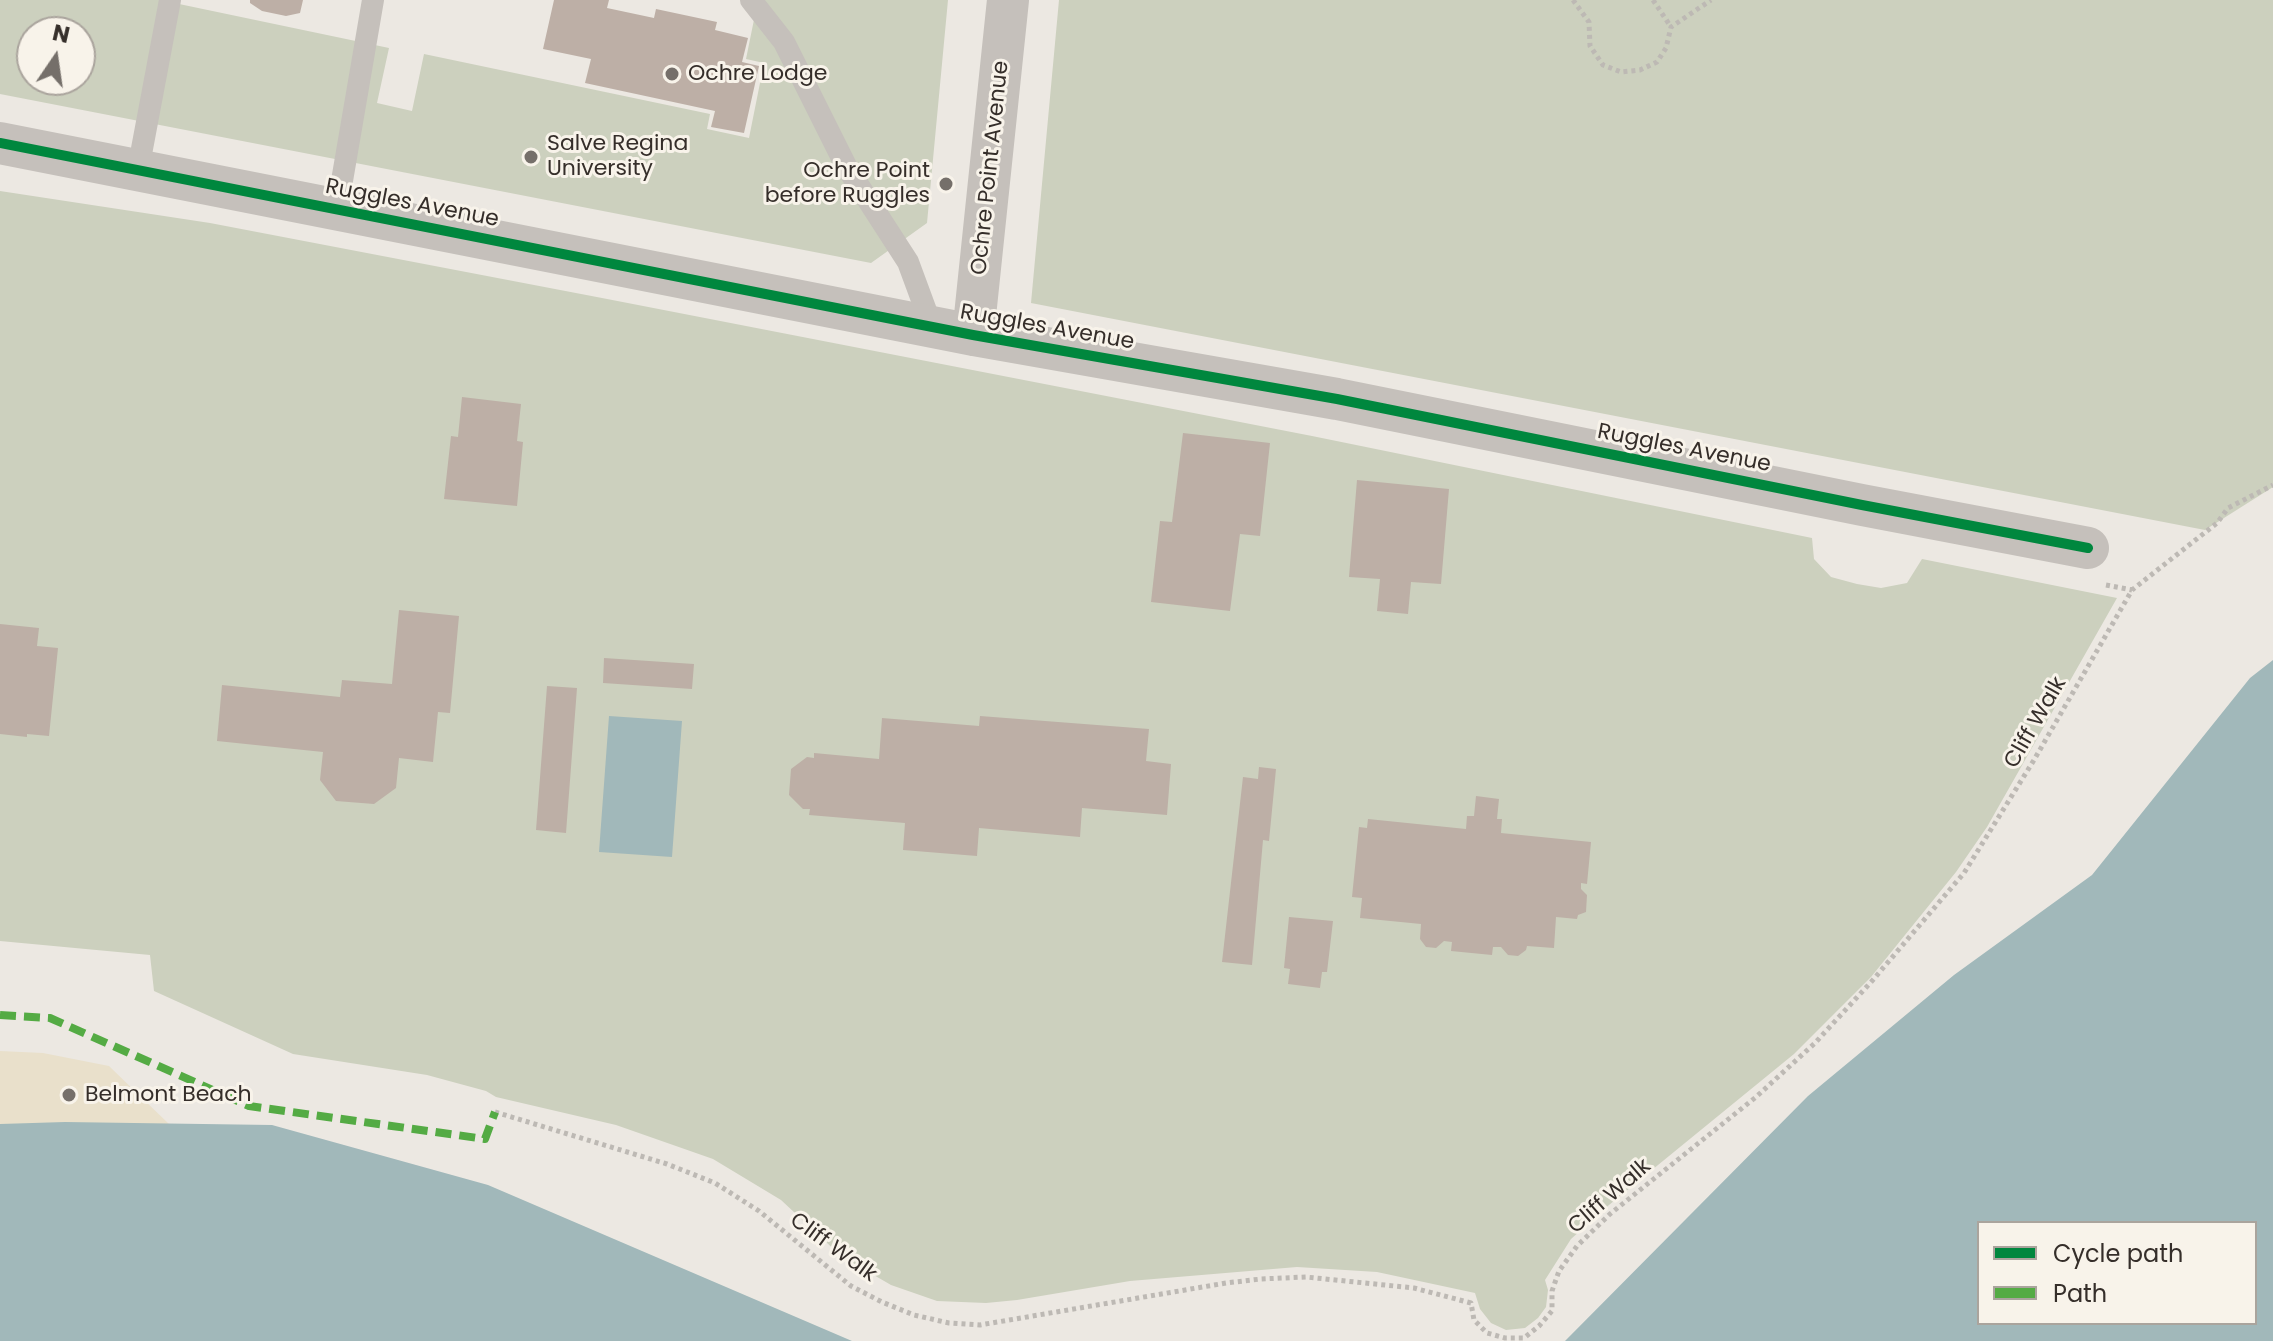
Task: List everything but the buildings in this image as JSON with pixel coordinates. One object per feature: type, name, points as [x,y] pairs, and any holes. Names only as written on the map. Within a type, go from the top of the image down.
[{"type":"street","name":"Ochre Point Avenue","points":[[973,335],[1008,0]]},
{"type":"street","name":"Ruggles Avenue","points":[[0,143],[973,335],[1337,399],[2088,548]]},
{"type":"lane","points":[[138,170],[170,0]]},
{"type":"lane","points":[[337,210],[373,0]]},
{"type":"lane","points":[[751,0],[784,42],[846,166],[908,262],[932,327]]},
{"type":"path","points":[[1573,0],[1589,22],[1590,46],[1603,65],[1621,72],[1640,70],[1657,62],[1666,48],[1671,27],[1711,0]]},
{"type":"path","points":[[1653,0],[1671,27]]},
{"type":"green space","points":[[0,0],[160,0],[389,48],[377,103],[412,111],[424,54],[710,114],[707,129],[749,138],[764,63],[746,59],[758,0],[948,0],[927,223],[871,263],[0,94]]},
{"type":"green space","points":[[1059,0],[2273,0],[2273,487],[2205,530],[1031,303]]},
{"type":"green space","points":[[0,191],[210,223],[602,298],[1312,436],[1812,538],[1814,559],[1831,577],[1857,584],[1881,588],[1907,583],[1922,559],[2117,598],[1987,827],[1956,872],[1871,977],[1794,1054],[1571,1239],[1545,1280],[1548,1290],[1546,1307],[1525,1328],[1506,1330],[1491,1323],[1480,1309],[1475,1293],[1377,1272],[1297,1267],[1130,1281],[986,1303],[937,1301],[891,1285],[841,1256],[781,1200],[713,1159],[616,1125],[496,1097],[486,1091],[427,1075],[293,1054],[154,991],[150,955],[0,941]]},
{"type":"sand","name":"Belmont Beach","points":[[0,1051],[43,1053],[109,1066],[169,1124],[0,1128]]},
{"type":"water","points":[[2273,660],[2273,1341],[1565,1341],[1808,1096],[1954,975],[2092,875],[2250,678]]},
{"type":"water","points":[[609,716],[682,721],[672,857],[599,852]]},
{"type":"water","points":[[0,1124],[272,1125],[488,1185],[852,1341],[0,1341]]},
{"type":"marked path","points":[[0,1015],[50,1018],[249,1106],[485,1139],[495,1112]]},
{"type":"cycle path","points":[[0,143],[973,335],[1337,399],[2088,548]]},
{"type":"place","name":"Ochre Lodge","points":[[672,74]]},
{"type":"place","name":"Salve Regina University","points":[[531,157]]},
{"type":"place","name":"Ochre Point before Ruggles","points":[[946,184]]},
{"type":"place","name":"Belmont Beach","points":[[69,1095]]}]
